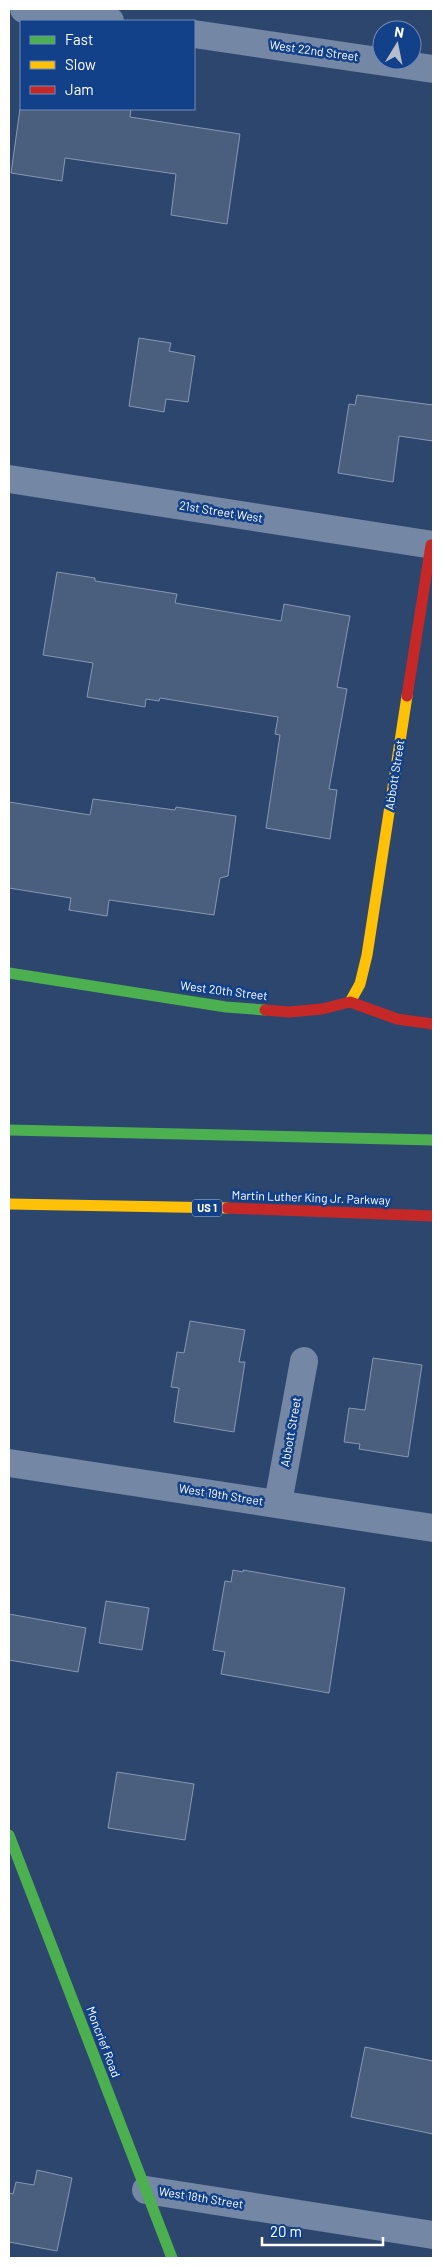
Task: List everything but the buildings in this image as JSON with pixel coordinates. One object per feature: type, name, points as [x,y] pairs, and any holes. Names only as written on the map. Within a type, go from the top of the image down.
[{"type":"main road","name":"Abbott Street","points":[[350,1002],[360,984],[367,955],[432,545]]},
{"type":"main road","name":"West 20th Street","points":[[9,973],[226,1007],[271,1011],[322,1010],[350,1002]]},
{"type":"main road","points":[[350,1002],[398,1019],[433,1024]]},
{"type":"main road","points":[[9,1130],[433,1140]]},
{"type":"main road","name":"Martin Luther King Jr. Parkway","points":[[9,1204],[257,1209],[406,1215],[433,1218]]},
{"type":"main road","name":"Moncrief Road","points":[[9,1835],[172,2258]]},
{"type":"street","points":[[24,9],[103,20]]},
{"type":"street","name":"West 22nd Street","points":[[195,34],[433,69]]},
{"type":"street","name":"21st Street West","points":[[9,479],[432,545]]},
{"type":"street","name":"Abbott Street","points":[[278,1503],[304,1361]]},
{"type":"street","name":"West 19th Street","points":[[9,1463],[433,1528]]},
{"type":"street","name":"West 18th Street","points":[[146,2190],[433,2235]]},
{"type":"traffic: fast","points":[[9,973],[226,1007],[265,1010]]},
{"type":"traffic: fast","points":[[9,1130],[433,1140]]},
{"type":"traffic: fast","points":[[9,1835],[172,2258]]},
{"type":"traffic: slow","points":[[350,1002],[360,984],[367,955],[407,696]]},
{"type":"traffic: slow","points":[[9,1204],[227,1208]]},
{"type":"traffic: jam","points":[[407,696],[431,545]]},
{"type":"traffic: jam","points":[[265,1010],[289,1012],[322,1009],[350,1002],[397,1019],[433,1024]]},
{"type":"traffic: jam","points":[[227,1208],[433,1216]]}]
